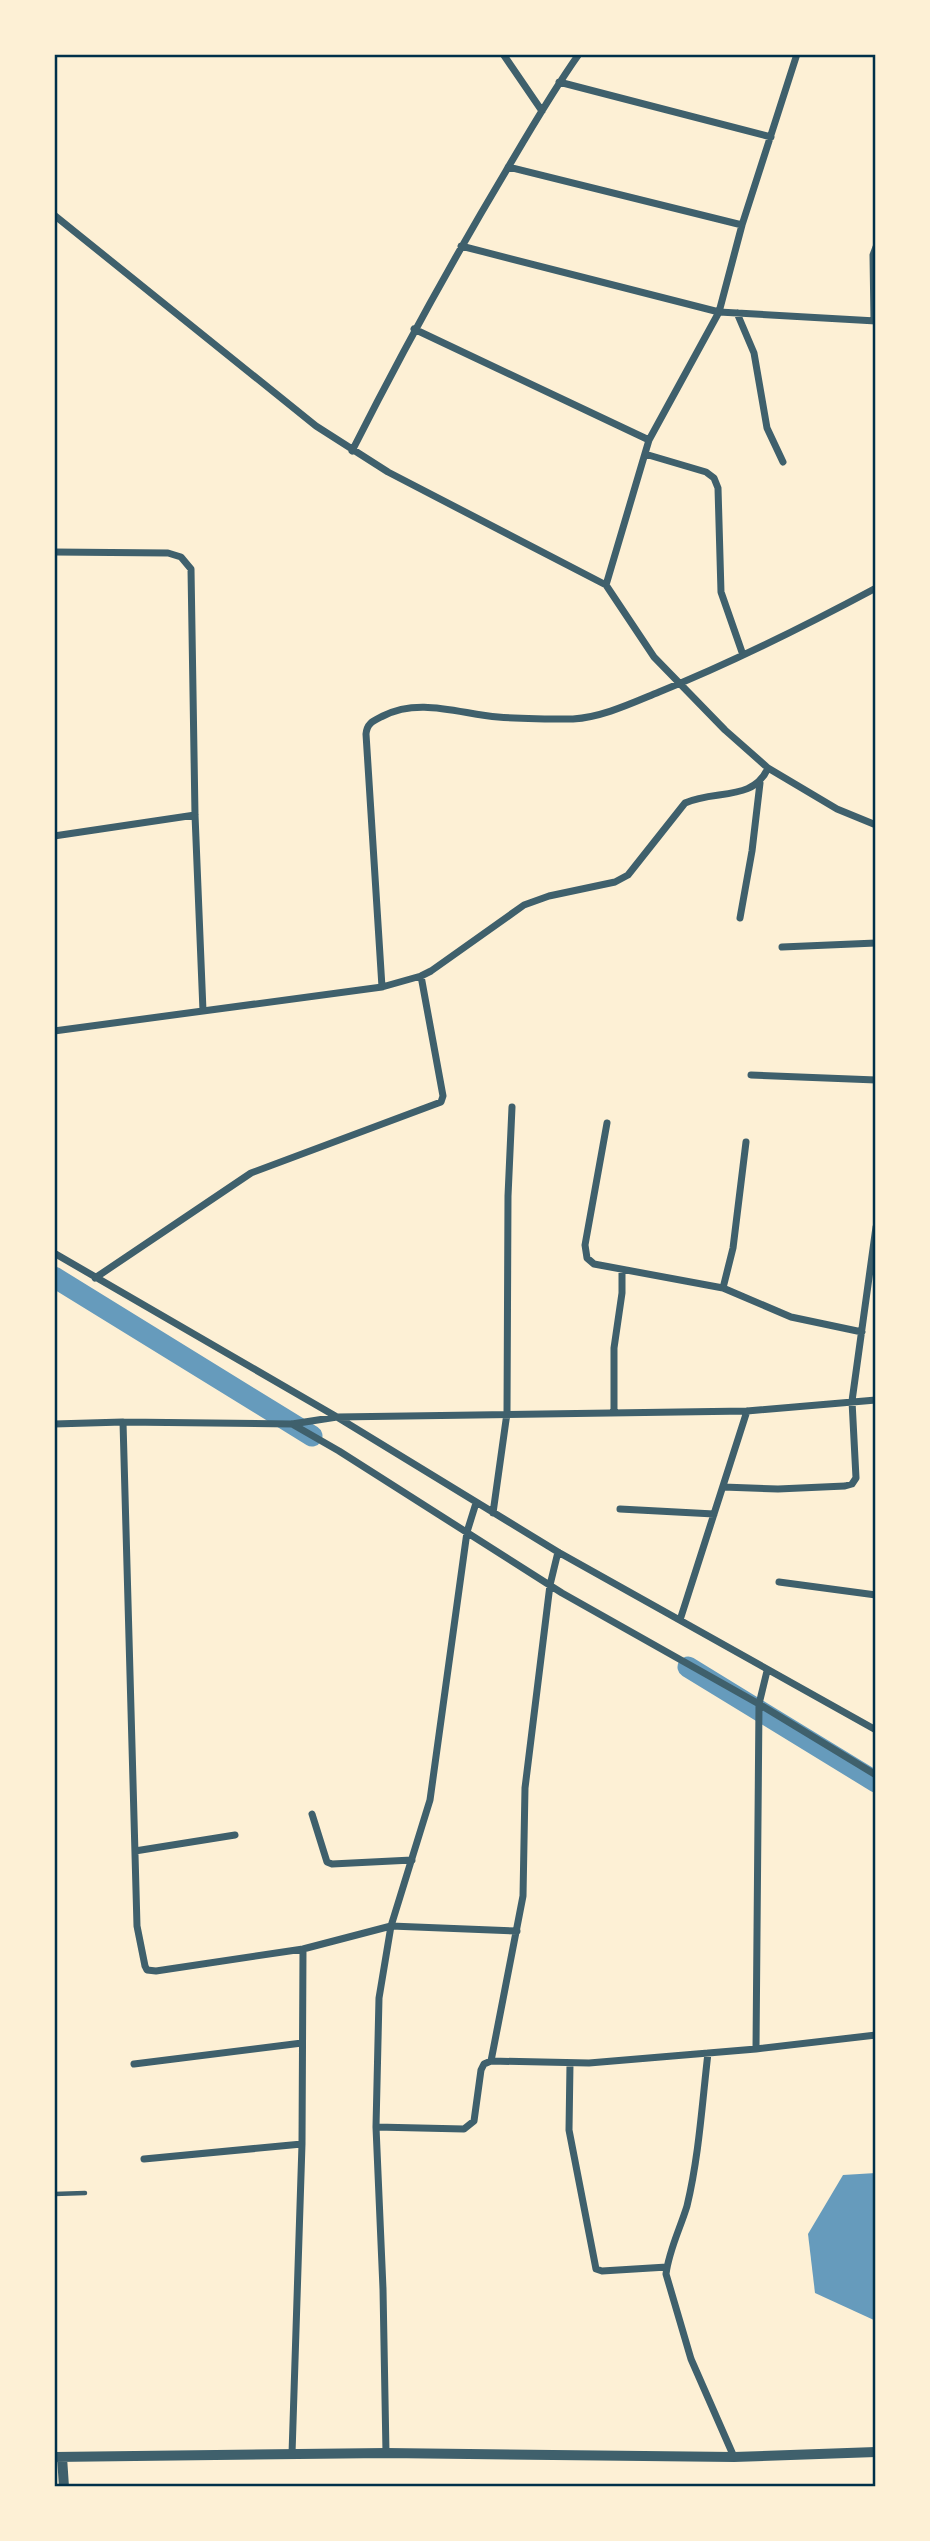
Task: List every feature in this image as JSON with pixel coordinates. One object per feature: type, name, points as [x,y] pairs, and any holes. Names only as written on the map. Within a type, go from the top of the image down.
[{"type":"street","points":[[503,54],[542,111]]},
{"type":"street","points":[[352,451],[414,329],[461,246],[559,82],[579,54]]},
{"type":"street","points":[[606,585],[649,440],[719,312],[742,225],[797,54]]},
{"type":"street","points":[[559,82],[771,137]]},
{"type":"street","points":[[508,167],[742,225]]},
{"type":"street","points":[[54,215],[316,426],[352,451],[606,585],[654,657],[768,768],[837,809],[876,825]]},
{"type":"street","points":[[461,246],[719,312],[875,321],[873,255],[876,247]]},
{"type":"street","points":[[737,313],[754,353],[766,428],[783,462]]},
{"type":"street","points":[[414,329],[649,440]]},
{"type":"street","points":[[645,454],[706,472],[714,478],[718,488],[721,592],[743,655]]},
{"type":"street","points":[[54,552],[168,553],[181,557],[191,569],[195,816],[203,1011]]},
{"type":"street","points":[[382,986],[366,734],[371,722],[389,713],[429,707],[496,717],[575,719],[592,716],[679,684],[796,631],[876,588]]},
{"type":"street","points":[[740,918],[760,783],[768,768]]},
{"type":"street","points":[[54,1031],[382,986],[421,976],[524,905],[628,875],[685,803],[696,798],[749,790],[760,783]]},
{"type":"street","points":[[54,836],[195,816]]},
{"type":"street","points":[[782,947],[876,943]]},
{"type":"street","points":[[96,1278],[251,1173],[441,1102],[443,1096],[421,976]]},
{"type":"street","points":[[751,1075],[876,1080]]},
{"type":"street","points":[[493,1513],[507,1413],[508,1196],[512,1107]]},
{"type":"street","points":[[607,1123],[584,1252],[594,1264],[687,1279],[723,1288],[791,1317],[862,1332]]},
{"type":"street","points":[[723,1288],[733,1248],[747,1142]]},
{"type":"street","points":[[723,1488],[778,1489],[852,1484],[856,1478],[852,1401],[876,1227]]},
{"type":"street","points":[[54,1253],[337,1417],[558,1552],[680,1620],[766,1675],[876,1730]]},
{"type":"street","points":[[614,1412],[614,1348],[622,1293],[622,1270]]},
{"type":"street","points":[[54,1424],[296,1423],[337,1417],[747,1410],[876,1400]]},
{"type":"street","points":[[680,1620],[747,1410]]},
{"type":"street","points":[[123,1422],[137,1926],[147,1970],[303,1949],[391,1926],[517,1931]]},
{"type":"street","points":[[296,1423],[468,1528],[562,1593],[759,1704],[876,1774]]},
{"type":"street","points":[[386,2453],[376,2127],[379,1998],[391,1926],[430,1800],[468,1528],[476,1503]]},
{"type":"street","points":[[620,1509],[714,1514]]},
{"type":"street","points":[[491,2061],[523,1896],[526,1788],[550,1585],[558,1552]]},
{"type":"street","points":[[779,1582],[876,1595]]},
{"type":"street","points":[[756,2049],[759,1704],[766,1675]]},
{"type":"street","points":[[312,1814],[327,1862],[332,1864],[412,1860]]},
{"type":"street","points":[[135,1851],[235,1835]]},
{"type":"street","points":[[292,2454],[302,2144],[303,1949]]},
{"type":"street","points":[[376,2127],[464,2129],[470,2126],[474,2121],[481,2070],[484,2064],[491,2061],[570,2064],[756,2049],[876,2035]]},
{"type":"street","points":[[134,2064],[302,2043]]},
{"type":"street","points":[[708,2053],[687,2206],[667,2267],[669,2290],[691,2359],[734,2457]]},
{"type":"street","points":[[570,2064],[569,2130],[592,2242],[593,2264],[596,2269],[602,2271],[667,2267]]},
{"type":"street","points":[[144,2159],[302,2144]]},
{"type":"street","points":[[64,2487],[58,2457],[386,2453],[734,2457],[876,2452]]},
{"type":"lane","points":[[54,2194],[85,2193]]},
{"type":"water","points":[[876,2173],[876,2321],[815,2293],[808,2234],[843,2175]]},
{"type":"waterway","points":[[54,1277],[312,1436]]},
{"type":"waterway","points":[[688,1667],[876,1782]]}]
